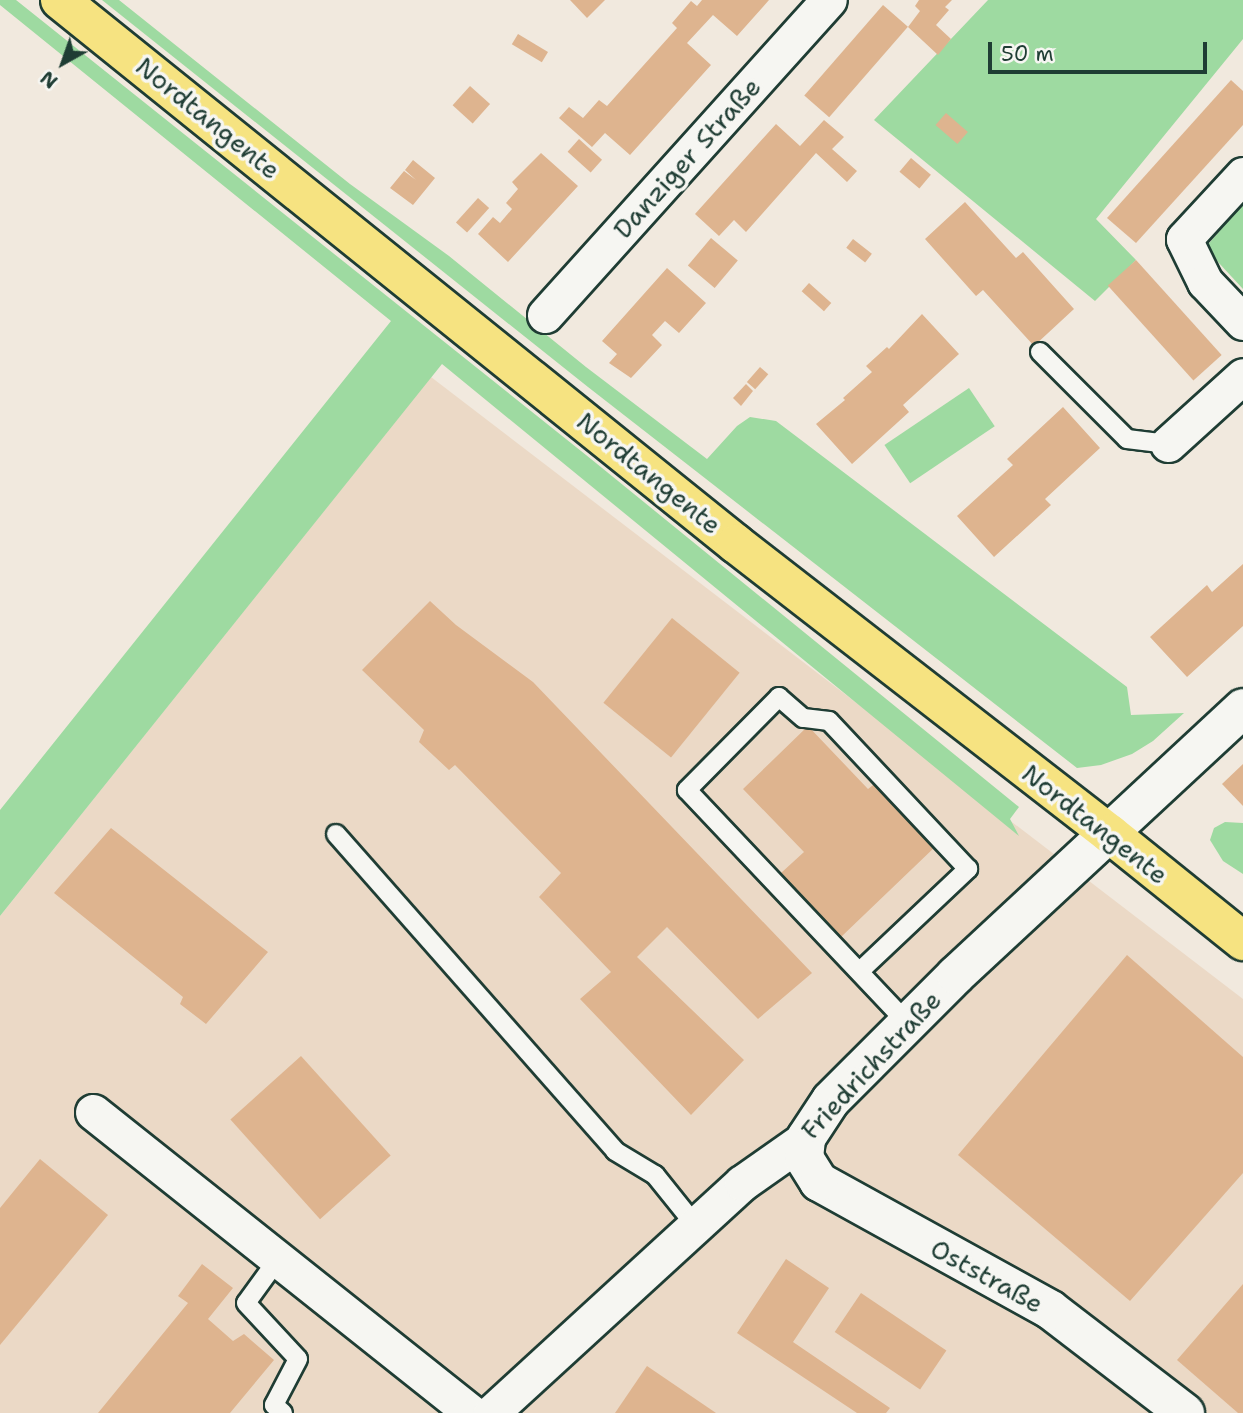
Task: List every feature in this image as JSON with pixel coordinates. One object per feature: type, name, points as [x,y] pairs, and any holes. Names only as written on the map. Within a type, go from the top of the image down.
[{"type":"main road","name":"Nordtangente","points":[[60,0],[736,544],[1110,834],[1243,941]]},
{"type":"street","name":"Danziger Straße","points":[[545,315],[829,0]]},
{"type":"street","points":[[1243,175],[1184,239],[1205,282],[1243,321]]},
{"type":"street","points":[[1168,444],[1243,376]]},
{"type":"street","name":"Friedrichstraße","points":[[491,1413],[742,1183],[806,1138],[831,1100],[907,1023],[1005,928],[1110,834],[1243,708]]},
{"type":"street","points":[[93,1112],[472,1413]]},
{"type":"street","name":"Oststraße","points":[[806,1138],[804,1158],[819,1182],[1051,1310],[1185,1413]]},
{"type":"lane","points":[[1040,352],[1127,439],[1168,444]]},
{"type":"lane","points":[[860,971],[968,869],[829,721],[803,718],[779,697],[687,790],[907,1023]]},
{"type":"lane","points":[[336,834],[615,1151],[655,1174],[695,1226]]},
{"type":"lane","points":[[278,1259],[246,1303],[298,1359],[274,1405],[283,1413]]},
{"type":"shaded area","points":[[431,377],[1243,999],[1243,1413],[0,1413],[0,916]]},
{"type":"green space","points":[[0,0],[16,0],[591,459],[1019,807],[1010,819],[1019,836],[442,364],[0,916],[0,810],[391,321],[0,5]]},
{"type":"green space","points":[[102,0],[119,0],[350,184],[449,256],[586,367],[707,459],[737,426],[750,417],[776,421],[1127,687],[1131,715],[1184,713],[1153,741],[1132,754],[1101,765],[1077,768],[588,387]]},
{"type":"green space","points":[[988,0],[1243,0],[1243,39],[1096,219],[1136,260],[1095,301],[874,120]]},
{"type":"green space","points":[[1243,203],[1243,289],[1205,248]]},
{"type":"green space","points":[[969,388],[995,426],[910,483],[884,445]]},
{"type":"green space","points":[[1225,822],[1243,823],[1243,874],[1223,861],[1210,840],[1214,828]]},
{"type":"building","points":[[570,0],[605,0],[587,18]]},
{"type":"building","points":[[702,0],[769,0],[737,36],[713,15],[687,43],[711,65],[630,155],[605,133],[592,147],[559,118],[569,107],[583,118],[599,100],[607,106],[677,28],[672,23],[691,1],[697,6]]},
{"type":"building","points":[[919,0],[952,0],[945,7],[949,10],[936,25],[951,39],[938,55],[908,27],[920,11],[915,6]]},
{"type":"building","points":[[883,5],[908,27],[829,117],[804,96]]},
{"type":"building","points":[[518,34],[548,52],[542,62],[512,44]]},
{"type":"building","points":[[1231,80],[1243,91],[1243,125],[1136,243],[1107,218]]},
{"type":"building","points":[[470,86],[490,104],[473,123],[453,105]]},
{"type":"building","points":[[946,113],[968,132],[957,144],[936,125]]},
{"type":"building","points":[[824,120],[844,137],[832,149],[857,171],[847,182],[816,153],[746,232],[734,220],[719,236],[695,214],[776,124],[800,146]]},
{"type":"building","points":[[579,139],[602,160],[591,172],[568,152]]},
{"type":"building","points":[[541,153],[578,186],[508,262],[478,234],[493,217],[500,223],[512,209],[506,203],[518,189],[512,182]]},
{"type":"building","points":[[911,158],[931,175],[919,189],[899,172]]},
{"type":"building","points":[[413,160],[435,178],[413,205],[390,188],[404,171],[416,180],[405,170]]},
{"type":"building","points":[[478,198],[489,208],[467,233],[456,223]]},
{"type":"building","points":[[965,202],[1016,258],[1023,252],[1074,309],[1034,346],[983,290],[976,296],[925,239]]},
{"type":"building","points":[[711,238],[738,260],[715,288],[688,266]]},
{"type":"building","points":[[853,239],[872,254],[865,262],[846,248]]},
{"type":"building","points":[[1136,260],[1222,355],[1193,381],[1108,285]]},
{"type":"building","points":[[667,268],[706,303],[679,333],[665,321],[652,335],[662,345],[631,378],[609,363],[617,354],[602,341]]},
{"type":"building","points":[[809,283],[831,303],[824,311],[802,291]]},
{"type":"building","points":[[922,314],[959,354],[903,405],[909,412],[852,464],[816,424],[845,400],[843,398],[872,372],[866,366],[887,347],[889,349]]},
{"type":"building","points":[[760,367],[768,374],[755,389],[747,382]]},
{"type":"building","points":[[746,384],[753,391],[741,406],[733,398]]},
{"type":"building","points":[[1063,407],[1100,448],[1045,499],[1051,505],[994,557],[957,516],[1013,465],[1007,459]]},
{"type":"building","points":[[1243,564],[1243,626],[1187,677],[1150,637],[1207,585],[1212,592]]},
{"type":"building","points":[[430,601],[456,625],[533,682],[812,973],[758,1019],[667,927],[637,957],[744,1060],[691,1115],[580,999],[611,972],[539,897],[561,873],[455,765],[449,770],[419,742],[424,730],[362,670]]},
{"type":"building","points":[[672,618],[740,673],[671,757],[603,703]]},
{"type":"building","points":[[808,726],[868,789],[877,782],[937,845],[841,937],[781,873],[804,852],[743,789]]},
{"type":"building","points":[[1243,764],[1243,806],[1222,784]]},
{"type":"building","points":[[111,828],[268,952],[206,1024],[180,1004],[183,997],[54,893]]},
{"type":"building","points":[[1127,955],[1243,1057],[1243,1173],[1130,1301],[958,1155]]},
{"type":"building","points":[[301,1056],[391,1156],[320,1219],[230,1120]]},
{"type":"building","points":[[40,1159],[108,1215],[0,1345],[0,1208]]},
{"type":"building","points":[[786,1259],[829,1288],[793,1342],[890,1408],[886,1413],[857,1413],[737,1333]]},
{"type":"building","points":[[202,1264],[233,1288],[208,1319],[233,1341],[244,1334],[274,1360],[230,1413],[98,1413],[188,1303],[178,1296]]},
{"type":"building","points":[[1243,1284],[1243,1413],[1238,1413],[1177,1360]]},
{"type":"building","points":[[861,1293],[946,1351],[920,1390],[835,1332]]},
{"type":"building","points":[[647,1366],[716,1413],[615,1413]]}]
